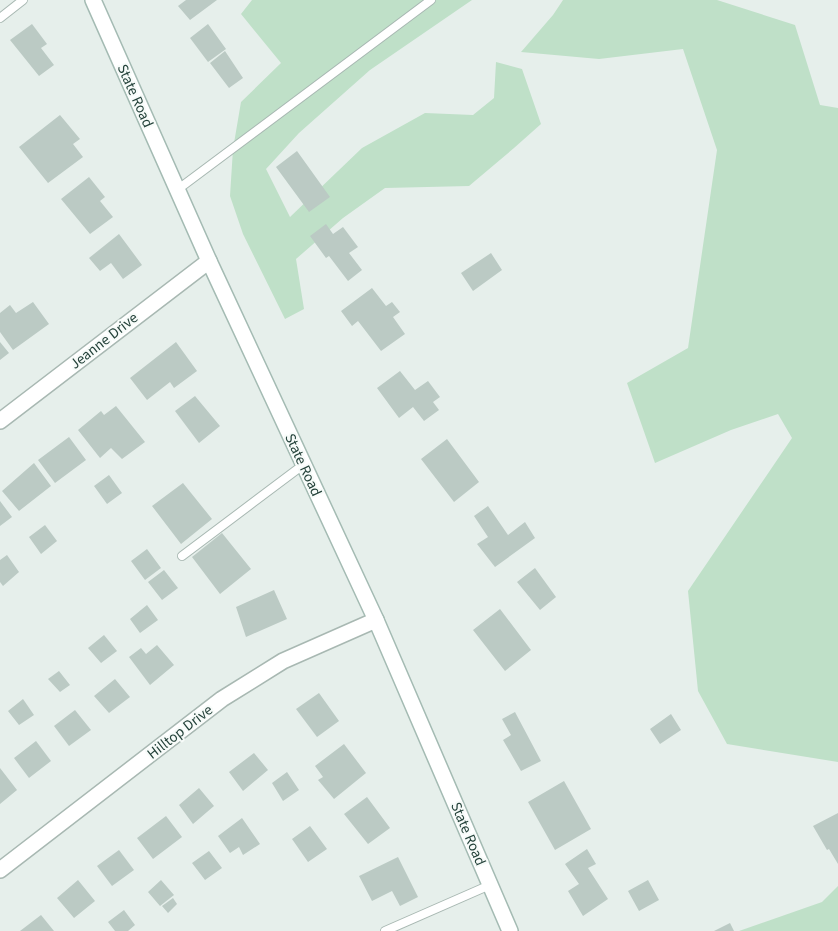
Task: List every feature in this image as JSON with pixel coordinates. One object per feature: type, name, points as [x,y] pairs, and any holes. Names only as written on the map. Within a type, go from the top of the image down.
[{"type":"main road","name":"State Road","points":[[92,0],[208,261],[376,620],[510,931]]},
{"type":"main road","name":"Jeanne Drive","points":[[0,421],[208,261]]},
{"type":"main road","name":"Hilltop Drive","points":[[0,870],[222,699],[284,661],[376,620]]},
{"type":"lane","points":[[0,18],[23,0]]},
{"type":"lane","points":[[177,190],[431,0]]},
{"type":"lane","points":[[182,556],[303,465]]},
{"type":"lane","points":[[385,931],[490,885]]},
{"type":"green space","points":[[252,0],[472,0],[370,70],[299,133],[266,169],[290,217],[362,148],[425,113],[473,115],[494,98],[496,62],[522,69],[541,124],[469,186],[385,188],[343,218],[296,259],[304,309],[285,319],[243,234],[230,196],[233,149],[241,102],[281,63],[241,14]]},
{"type":"green space","points":[[563,0],[717,0],[795,25],[820,105],[838,108],[838,762],[727,744],[698,691],[688,591],[792,438],[778,414],[731,430],[655,463],[627,383],[688,348],[717,150],[683,49],[599,59],[521,52],[553,15]]},
{"type":"green space","points":[[838,886],[838,931],[739,931],[822,902]]},
{"type":"building","points":[[186,0],[217,0],[190,20],[178,6]]},
{"type":"building","points":[[32,24],[47,44],[41,48],[54,65],[39,76],[10,40]]},
{"type":"building","points":[[208,24],[226,49],[208,62],[190,38]]},
{"type":"building","points":[[225,51],[243,78],[229,88],[210,63]]},
{"type":"building","points":[[60,115],[80,139],[73,144],[83,157],[48,183],[19,147]]},
{"type":"building","points":[[297,151],[330,197],[309,212],[276,167]]},
{"type":"building","points":[[89,177],[105,197],[100,201],[113,217],[90,234],[61,199]]},
{"type":"building","points":[[326,224],[333,234],[343,227],[358,247],[349,253],[362,270],[348,281],[329,256],[326,258],[310,236]]},
{"type":"building","points":[[119,234],[142,265],[123,279],[111,263],[100,271],[89,258]]},
{"type":"building","points":[[491,253],[502,270],[473,291],[461,273]]},
{"type":"building","points":[[372,288],[386,306],[392,302],[400,312],[393,317],[405,334],[381,351],[358,321],[352,326],[341,311]]},
{"type":"building","points":[[33,302],[49,324],[13,350],[0,332],[0,313],[10,305],[16,313]]},
{"type":"building","points":[[0,342],[9,353],[0,360]]},
{"type":"building","points":[[176,342],[197,371],[174,388],[170,382],[147,400],[130,378]]},
{"type":"building","points":[[400,371],[415,390],[428,381],[440,397],[433,402],[439,410],[424,421],[413,407],[399,418],[377,388]]},
{"type":"building","points":[[195,396],[220,426],[199,443],[175,411]]},
{"type":"building","points":[[116,406],[145,442],[122,459],[111,448],[100,458],[78,430],[101,411],[104,415]]},
{"type":"building","points":[[69,437],[86,460],[55,483],[38,460]]},
{"type":"building","points":[[447,439],[479,482],[454,502],[421,459]]},
{"type":"building","points":[[34,463],[51,486],[19,511],[2,491]]},
{"type":"building","points":[[109,475],[122,493],[107,504],[94,486]]},
{"type":"building","points":[[183,483],[212,519],[181,544],[152,506]]},
{"type":"building","points":[[0,501],[12,517],[0,526]]},
{"type":"building","points":[[488,506],[508,535],[525,522],[535,538],[495,567],[477,544],[488,537],[474,516]]},
{"type":"building","points":[[45,525],[57,541],[41,554],[29,537]]},
{"type":"building","points":[[222,533],[251,569],[220,594],[192,557]]},
{"type":"building","points":[[147,549],[161,568],[145,580],[131,561]]},
{"type":"building","points":[[7,555],[19,572],[3,586],[0,582],[0,560]]},
{"type":"building","points":[[535,568],[556,597],[540,610],[517,582]]},
{"type":"building","points":[[164,570],[178,588],[162,600],[148,582]]},
{"type":"building","points":[[274,590],[287,619],[246,637],[236,607]]},
{"type":"building","points":[[147,605],[158,620],[140,633],[130,619]]},
{"type":"building","points":[[500,609],[531,650],[505,671],[473,630]]},
{"type":"building","points":[[104,635],[117,651],[101,663],[88,648]]},
{"type":"building","points":[[157,645],[174,665],[150,685],[129,657],[141,648],[146,654]]},
{"type":"building","points":[[59,671],[70,685],[60,692],[48,679]]},
{"type":"building","points":[[115,679],[130,697],[109,713],[94,696]]},
{"type":"building","points":[[319,693],[339,721],[317,737],[296,709]]},
{"type":"building","points":[[23,699],[34,715],[19,725],[8,711]]},
{"type":"building","points":[[75,710],[91,730],[69,746],[54,726]]},
{"type":"building","points":[[515,712],[541,761],[521,771],[503,740],[511,735],[502,719]]},
{"type":"building","points":[[671,714],[681,730],[660,744],[650,729]]},
{"type":"building","points":[[36,741],[51,761],[29,778],[14,758]]},
{"type":"building","points":[[344,744],[366,773],[334,799],[318,780],[323,777],[315,766]]},
{"type":"building","points":[[254,753],[268,770],[243,791],[229,772]]},
{"type":"building","points":[[0,768],[17,790],[0,804]]},
{"type":"building","points":[[287,772],[299,790],[283,801],[272,783]]},
{"type":"building","points":[[564,781],[591,829],[555,850],[528,802]]},
{"type":"building","points":[[199,788],[214,806],[193,824],[179,805]]},
{"type":"building","points":[[367,797],[390,828],[368,844],[344,814]]},
{"type":"building","points":[[838,813],[838,864],[813,826]]},
{"type":"building","points":[[166,816],[182,837],[153,859],[137,838]]},
{"type":"building","points":[[242,818],[260,844],[243,855],[239,847],[230,853],[218,836]]},
{"type":"building","points":[[310,826],[327,849],[308,862],[292,839]]},
{"type":"building","points":[[587,849],[596,864],[588,868],[608,899],[583,916],[568,891],[579,884],[565,864]]},
{"type":"building","points":[[119,850],[134,870],[112,886],[97,866]]},
{"type":"building","points":[[209,851],[222,868],[205,880],[192,863]]},
{"type":"building","points":[[398,857],[418,897],[400,906],[392,891],[372,901],[359,876]]},
{"type":"building","points":[[78,880],[95,901],[74,918],[57,898]]},
{"type":"building","points":[[161,880],[174,895],[160,906],[148,892]]},
{"type":"building","points":[[648,880],[659,900],[639,911],[628,891]]},
{"type":"building","points":[[173,898],[177,904],[168,913],[162,906]]},
{"type":"building","points":[[124,910],[135,925],[128,931],[115,931],[108,922]]},
{"type":"building","points":[[41,915],[54,931],[20,931]]},
{"type":"building","points":[[730,923],[734,931],[714,931]]}]
